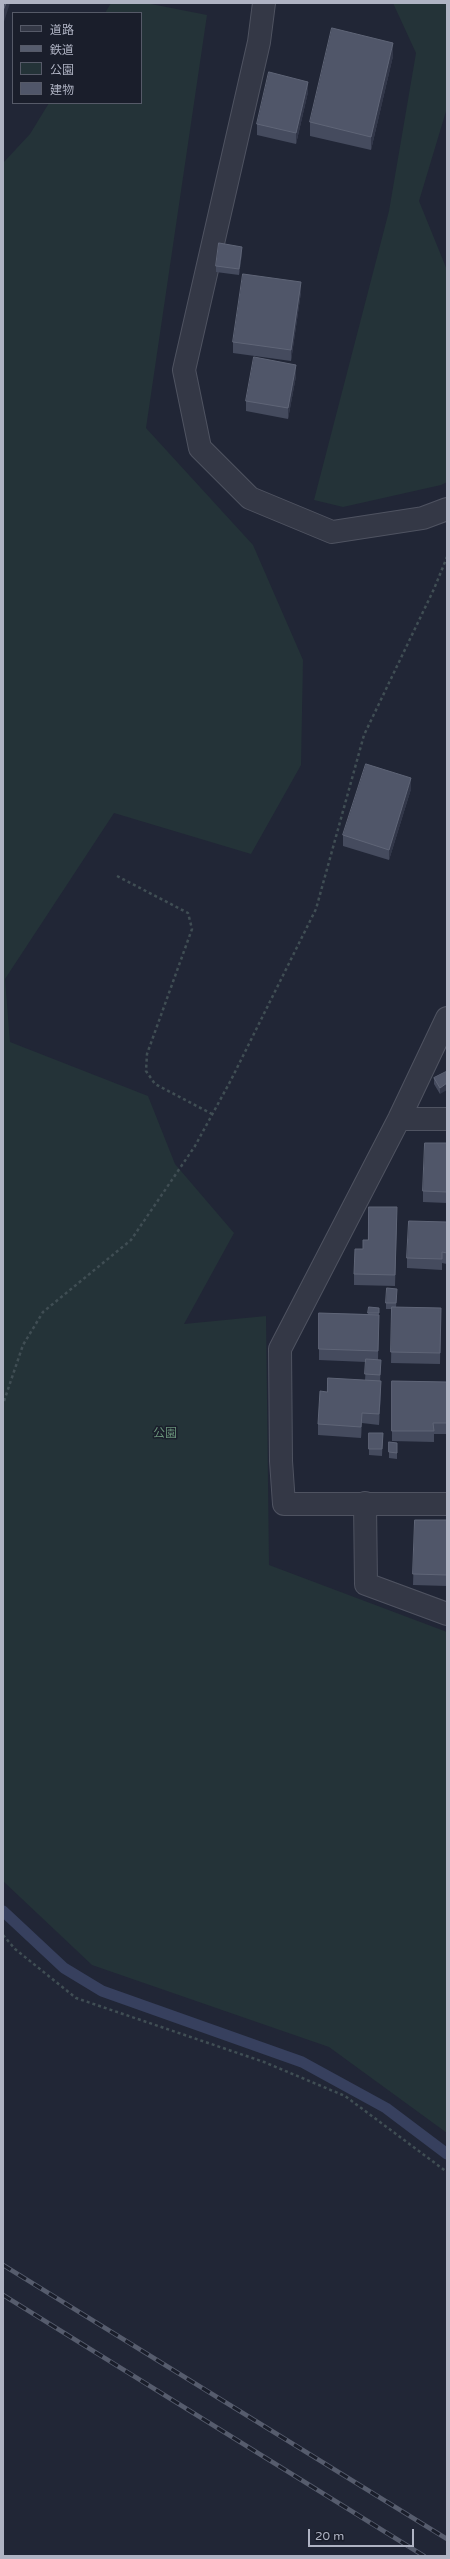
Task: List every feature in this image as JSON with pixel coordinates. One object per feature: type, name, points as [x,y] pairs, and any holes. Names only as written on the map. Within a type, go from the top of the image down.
[{"type":"street","points":[[264,3],[259,42],[184,370],[200,448],[250,498],[332,532],[423,518],[447,509]]},
{"type":"street","points":[[447,1018],[399,1119],[280,1349],[281,1461],[284,1504],[447,1504]]},
{"type":"street","points":[[399,1119],[447,1119]]},
{"type":"street","points":[[365,1503],[366,1584],[447,1614]]},
{"type":"path","points":[[4,1401],[23,1345],[43,1312],[131,1240],[195,1146],[212,1114],[316,908],[364,735],[434,589],[447,557]]},
{"type":"path","points":[[117,876],[188,913],[192,929],[147,1054],[146,1071],[155,1084],[212,1114]]},
{"type":"path","points":[[3,1935],[15,1949],[76,1998],[264,2062],[345,2096],[447,2172]]},
{"type":"green space","name":"公園","points":[[111,3],[146,3],[207,15],[146,428],[253,545],[303,660],[301,765],[251,854],[114,813],[5,979],[10,1042],[148,1096],[175,1164],[234,1233],[184,1324],[266,1316],[269,1565],[447,1632],[447,2133],[329,2047],[92,1965],[3,1881],[3,163],[30,134],[48,104],[142,104],[142,12],[106,12]]},
{"type":"green space","points":[[393,3],[447,3],[447,108],[419,201],[447,270],[447,482],[441,485],[343,507],[314,500],[389,211],[416,53]]},
{"type":"building","points":[[3,3],[6,3],[3,11]]},
{"type":"building","points":[[332,28],[393,43],[371,137],[310,122]]},
{"type":"building","points":[[269,72],[308,82],[296,133],[257,124]]},
{"type":"building","points":[[219,243],[242,247],[239,269],[216,266]]},
{"type":"building","points":[[243,274],[301,282],[291,350],[233,342]]},
{"type":"building","points":[[254,357],[296,365],[288,408],[246,401]]},
{"type":"building","points":[[366,764],[411,778],[389,850],[343,835]]},
{"type":"building","points":[[446,1072],[447,1083],[440,1088],[434,1078]]},
{"type":"building","points":[[425,1143],[447,1143],[447,1192],[423,1191]]},
{"type":"building","points":[[369,1207],[397,1207],[395,1275],[354,1274],[355,1249],[363,1249],[363,1240],[368,1240]]},
{"type":"building","points":[[409,1221],[447,1222],[447,1253],[442,1252],[442,1259],[407,1258]]},
{"type":"building","points":[[387,1288],[397,1289],[396,1303],[386,1303]]},
{"type":"building","points":[[369,1307],[379,1308],[379,1313],[368,1313]]},
{"type":"building","points":[[392,1307],[441,1308],[440,1353],[391,1352]]},
{"type":"building","points":[[319,1313],[379,1315],[378,1351],[319,1349]]},
{"type":"building","points":[[366,1359],[381,1360],[380,1375],[365,1374]]},
{"type":"building","points":[[328,1378],[381,1381],[379,1414],[362,1413],[361,1427],[318,1424],[320,1391],[327,1392]]},
{"type":"building","points":[[392,1381],[447,1382],[447,1423],[433,1423],[434,1431],[392,1431]]},
{"type":"building","points":[[369,1433],[383,1433],[382,1449],[369,1449]]},
{"type":"building","points":[[389,1442],[397,1443],[397,1453],[389,1452]]},
{"type":"building","points":[[415,1520],[447,1520],[447,1575],[413,1574]]},
{"type":"waterway","points":[[3,1911],[64,1968],[102,1991],[302,2062],[386,2108],[447,2154]]},
{"type":"railway","points":[[3,2265],[447,2539]]},
{"type":"railway","points":[[3,2295],[424,2556]]}]
